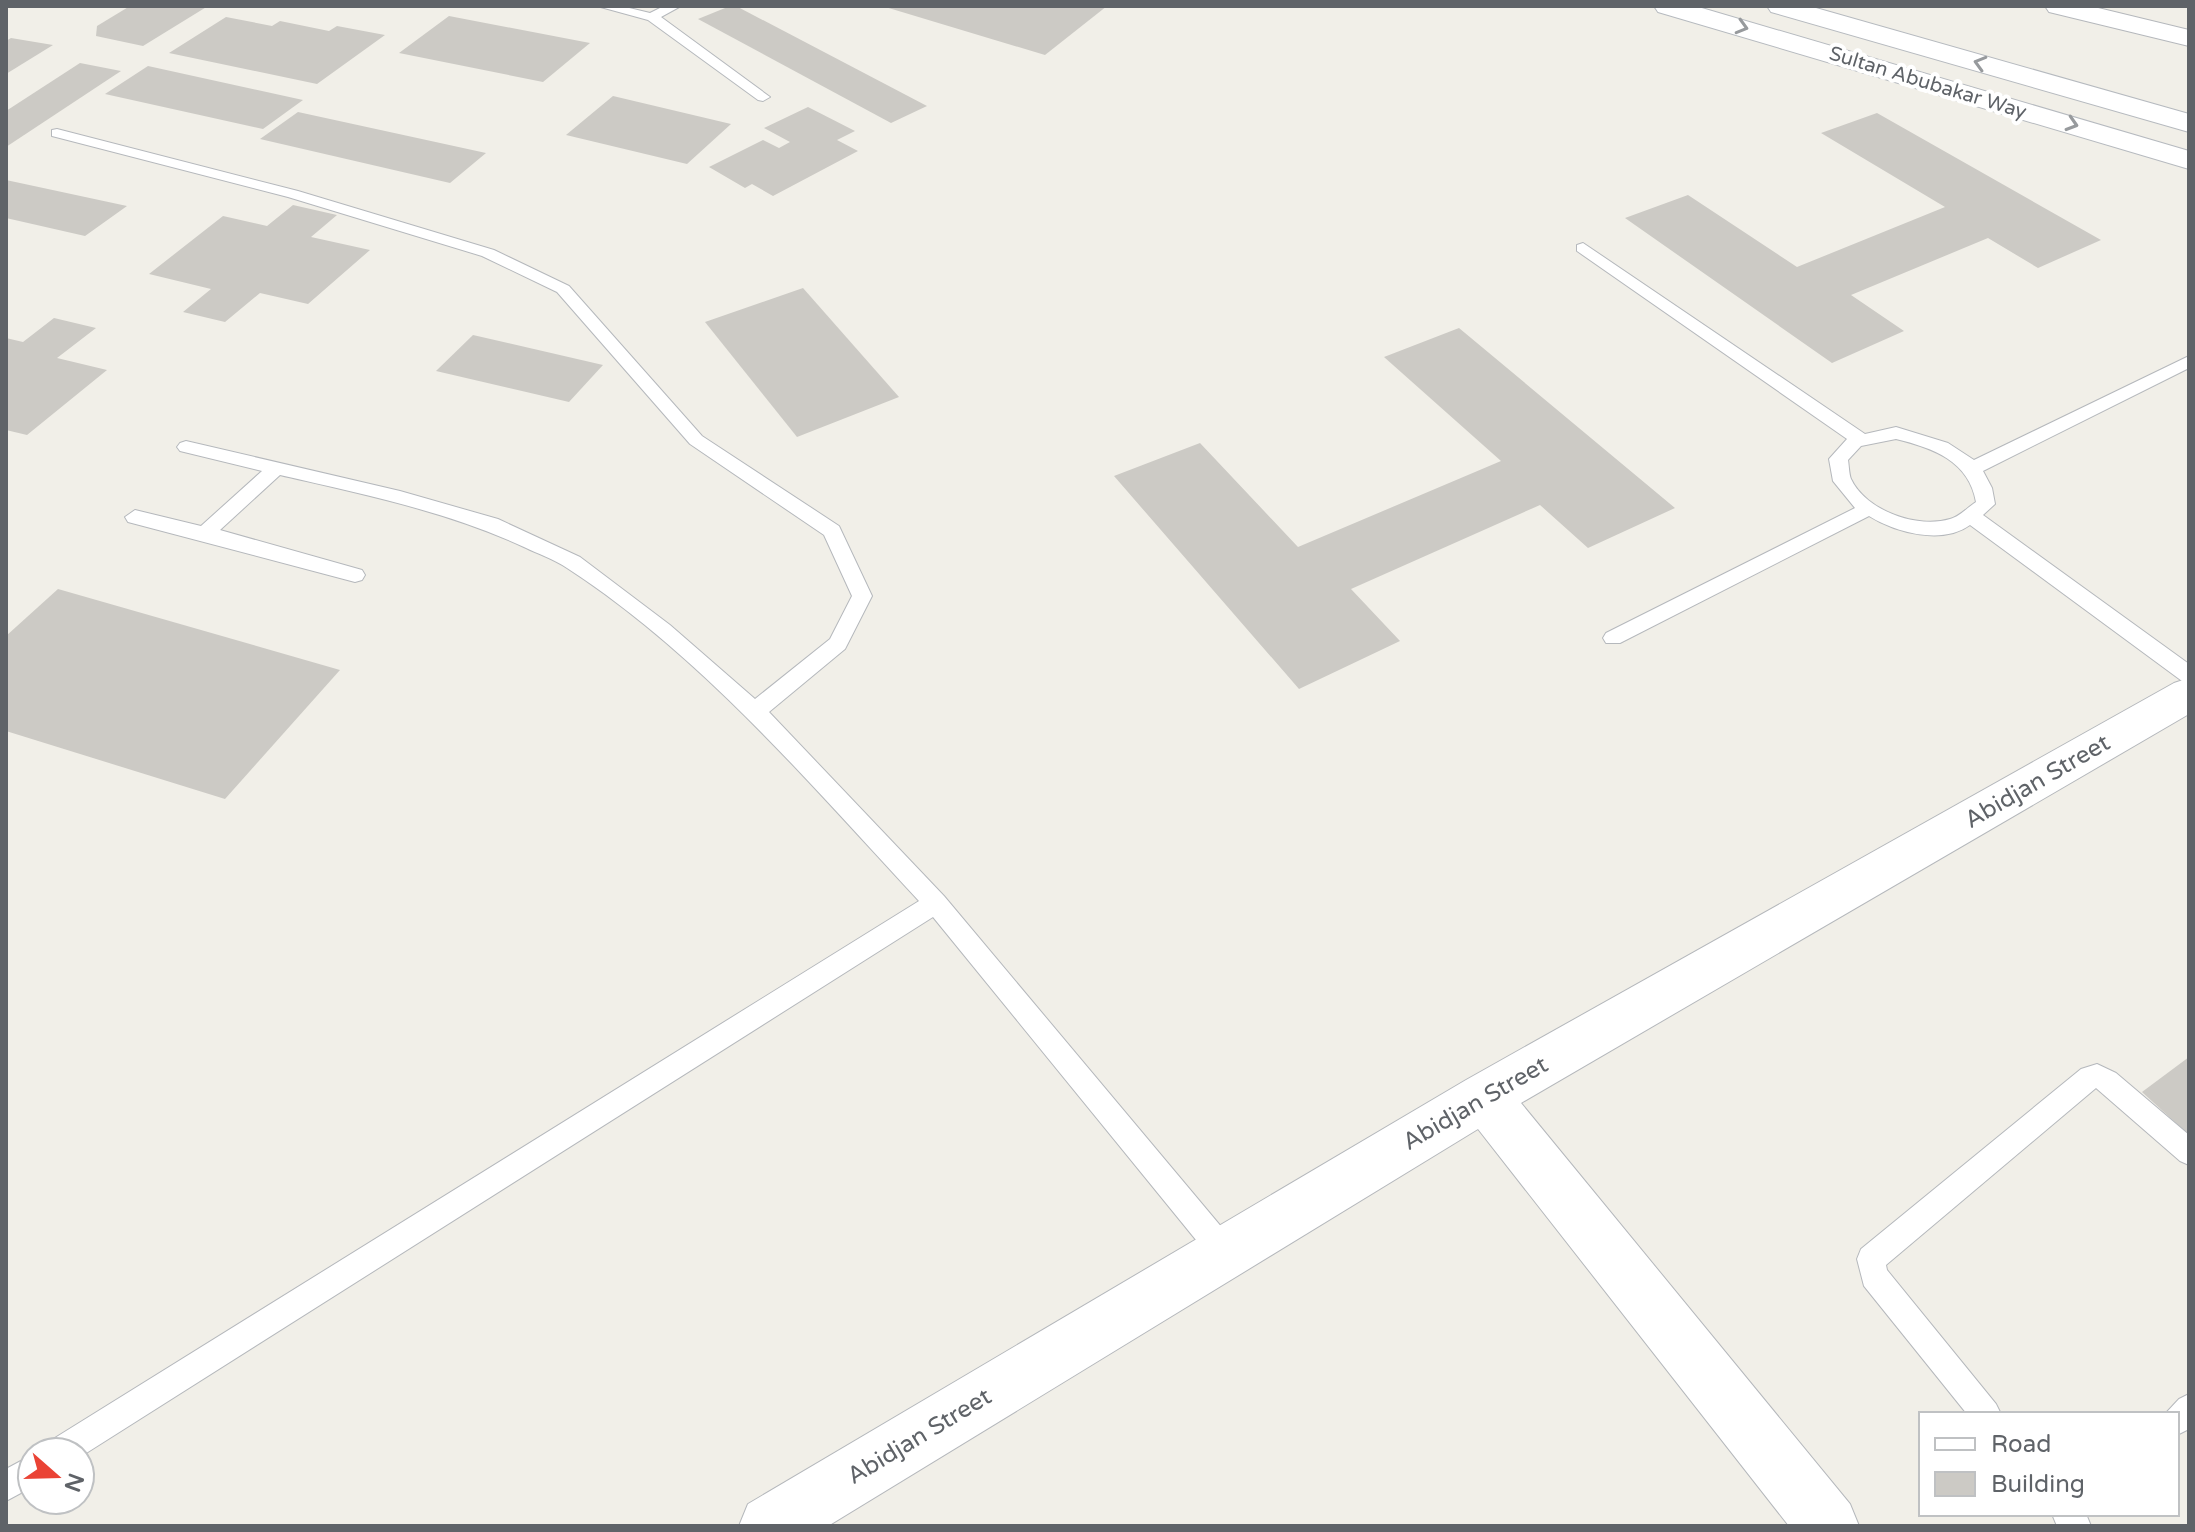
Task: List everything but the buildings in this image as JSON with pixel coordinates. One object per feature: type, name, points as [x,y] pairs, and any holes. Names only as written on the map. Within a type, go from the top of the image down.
[{"type":"street","name":"Sultan Abubakar Way","points":[[1667,6],[2189,160]]},
{"type":"street","name":"Sultan Abubakar Way","points":[[1780,6],[2189,123]]},
{"type":"street","points":[[2058,6],[2179,36]]},
{"type":"street","points":[[2162,6],[2179,36]]},
{"type":"street","name":"Abidjan Street","points":[[770,1526],[1484,1097],[2189,694]]},
{"type":"street","points":[[1484,1097],[1828,1526]]},
{"type":"lane","points":[[604,6],[652,17],[763,97]]},
{"type":"lane","points":[[652,17],[674,6]]},
{"type":"lane","points":[[57,133],[293,194],[488,253],[563,289],[696,440],[832,531],[862,596],[838,644],[755,711]]},
{"type":"lane","points":[[1583,248],[1860,439]]},
{"type":"lane","points":[[1973,468],[2189,361]]},
{"type":"lane","points":[[1896,433],[1924,439],[1952,451],[1973,468],[1984,486],[1986,504],[1974,518],[1953,528],[1925,528],[1895,522],[1868,509],[1847,492],[1837,474],[1837,456],[1849,442],[1869,435],[1896,433]]},
{"type":"lane","points":[[186,447],[400,497],[491,524],[573,562],[663,630],[755,711],[936,903],[1224,1252]]},
{"type":"lane","points":[[205,533],[276,468]]},
{"type":"lane","points":[[1613,638],[1868,509]]},
{"type":"lane","points":[[135,517],[355,575]]},
{"type":"lane","points":[[1974,518],[2189,675]]},
{"type":"lane","points":[[87,1436],[936,903]]},
{"type":"lane","points":[[1984,1412],[1874,1276],[1871,1259],[2090,1077],[2097,1076],[2107,1081],[2189,1152]]}]
